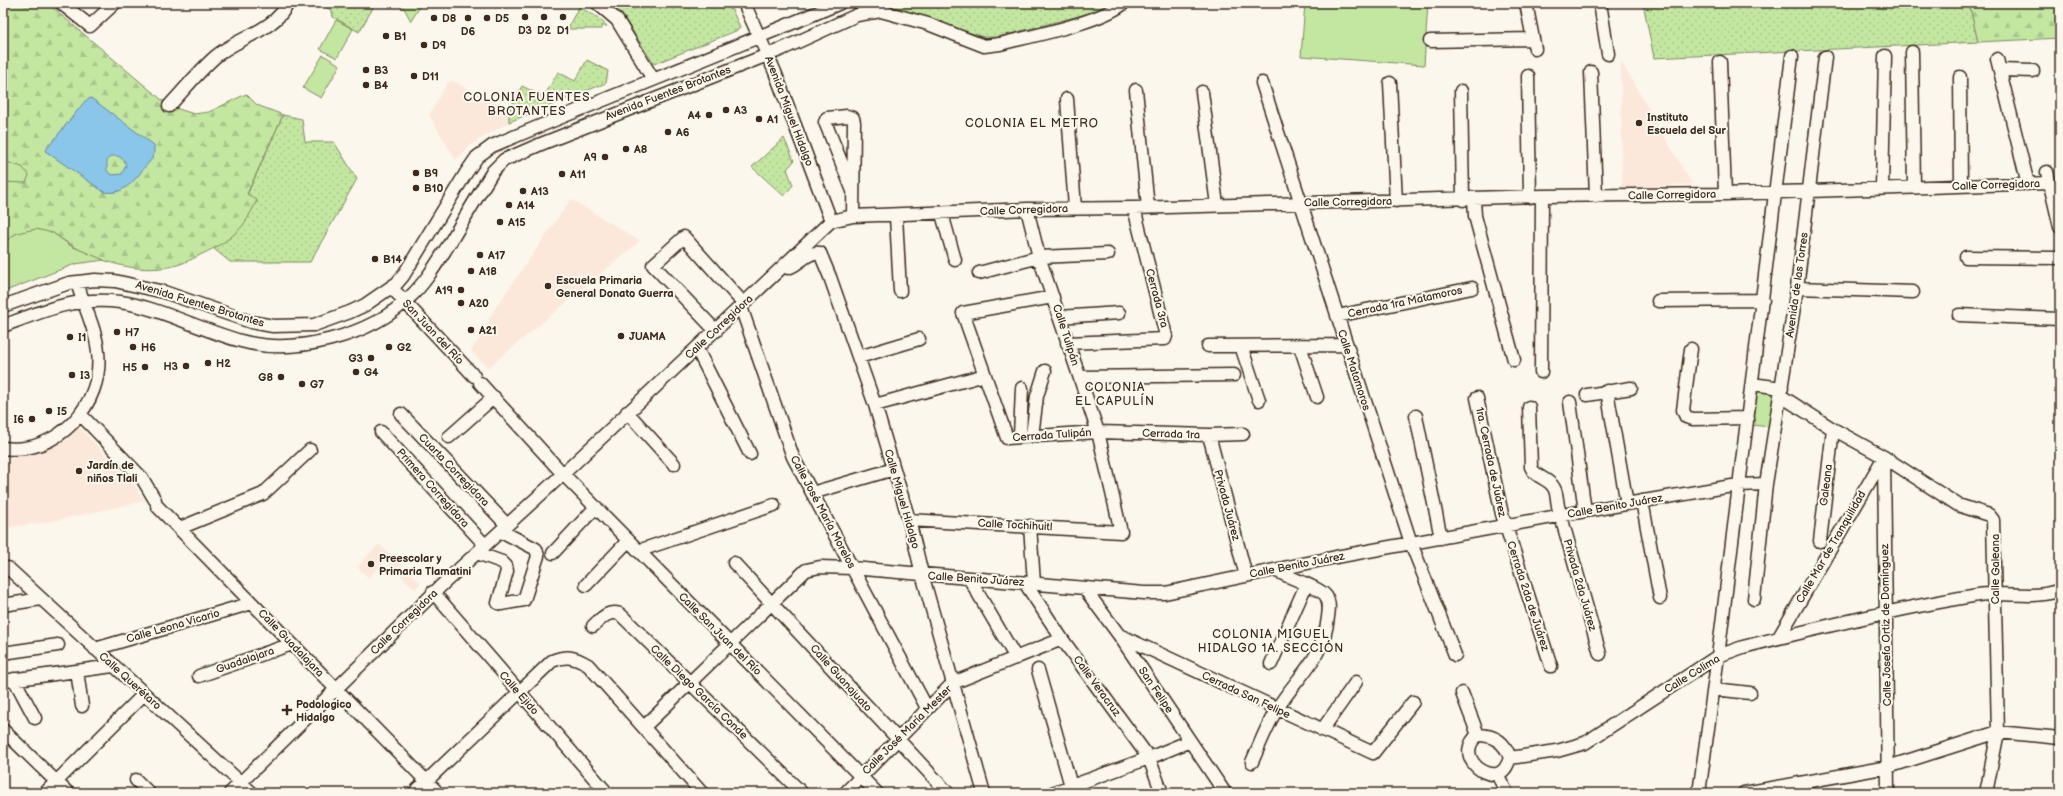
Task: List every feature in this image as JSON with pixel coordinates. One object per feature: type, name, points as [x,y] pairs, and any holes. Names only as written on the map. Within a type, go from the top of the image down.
[{"type":"street","points":[[61,3],[90,26],[115,3]]},
{"type":"street","points":[[169,106],[216,56],[253,35],[284,12],[288,3]]},
{"type":"street","points":[[597,3],[617,20],[653,79]]},
{"type":"street","name":"Avenida Miguel Hidalgo","points":[[744,3],[760,37],[766,55],[775,72],[831,221]]},
{"type":"street","name":"Avenida Fuentes Brotantes","points":[[3,306],[77,282],[115,281],[139,285],[251,322],[273,326],[314,325],[350,312],[392,288],[403,276],[477,157],[492,146],[840,3]]},
{"type":"street","name":"Avenida Fuentes Brotantes","points":[[3,326],[34,314],[82,300],[121,302],[241,342],[279,346],[308,344],[341,337],[376,320],[404,302],[427,279],[493,171],[504,160],[588,125],[766,55],[857,15],[881,11],[928,24],[984,46],[1000,44],[1098,17],[1117,9],[1124,3]]},
{"type":"street","points":[[1430,41],[1534,44],[1526,3]]},
{"type":"street","points":[[1600,3],[1608,54]]},
{"type":"street","points":[[1912,52],[1914,187]]},
{"type":"street","points":[[1699,793],[1714,689],[1792,56]]},
{"type":"street","points":[[1882,188],[1885,56]]},
{"type":"street","name":"Avenida de las Torres","points":[[1754,599],[1766,484],[1797,288],[1825,57]]},
{"type":"street","points":[[1720,62],[1725,194]]},
{"type":"street","points":[[2028,184],[1998,64],[2033,71]]},
{"type":"street","points":[[1591,72],[1596,196]]},
{"type":"street","points":[[1528,76],[1536,197],[1541,372]]},
{"type":"street","points":[[1960,77],[1961,186]]},
{"type":"street","name":"Calle Matamoros","points":[[1262,83],[1411,543],[1455,655]]},
{"type":"street","points":[[1390,83],[1396,201]]},
{"type":"street","points":[[1136,90],[1148,207]]},
{"type":"street","points":[[1461,91],[1469,199],[1475,216],[1514,360]]},
{"type":"street","points":[[1202,92],[1217,205]]},
{"type":"street","points":[[1067,99],[1075,208]]},
{"type":"street","points":[[582,108],[588,125]]},
{"type":"street","points":[[853,191],[825,122],[827,118],[847,116],[853,118],[853,191],[853,216]]},
{"type":"street","name":"Calle Corregidora","points":[[230,793],[433,592],[563,474],[743,306],[779,269],[831,221],[853,216],[896,216],[1027,209],[1134,208],[1536,197],[1725,194],[1809,190],[2028,184],[2047,177],[2060,227]]},
{"type":"street","name":"Cerrada 3ra","points":[[1068,343],[1165,339],[1166,336],[1134,208]]},
{"type":"street","name":"Calle Tulipán","points":[[1027,209],[1039,257],[1098,432],[1121,532]]},
{"type":"street","points":[[942,214],[955,260]]},
{"type":"street","points":[[896,216],[900,291]]},
{"type":"street","points":[[716,331],[653,265],[684,237],[743,306]]},
{"type":"street","name":"Calle Miguel Hidalgo","points":[[779,269],[790,267],[815,252],[820,254],[830,277],[875,405],[909,520],[922,574],[984,793]]},
{"type":"street","points":[[979,273],[1039,257],[1108,254]]},
{"type":"street","points":[[1966,257],[2060,258]]},
{"type":"street","points":[[3,448],[18,449],[45,442],[58,435],[81,415],[93,393],[99,361],[95,339],[77,282]]},
{"type":"street","name":"San Juan del Río","points":[[392,288],[494,397],[563,474]]},
{"type":"street","name":"Cerrada 1ra Matamoros","points":[[1337,316],[1472,288]]},
{"type":"street","points":[[1797,288],[1913,292]]},
{"type":"street","points":[[875,405],[985,375],[963,313],[1053,297]]},
{"type":"street","points":[[1658,301],[1763,300]]},
{"type":"street","name":"Calle José María Morelos","points":[[743,306],[793,457],[927,708]]},
{"type":"street","points":[[1059,317],[1118,312]]},
{"type":"street","points":[[1959,315],[2060,319]]},
{"type":"street","points":[[859,357],[919,339]]},
{"type":"street","points":[[1208,346],[1346,345]]},
{"type":"street","points":[[1241,346],[1259,400]]},
{"type":"street","points":[[1300,346],[1317,397]]},
{"type":"street","points":[[697,349],[750,454]]},
{"type":"street","points":[[1691,349],[1683,410],[1686,417],[1693,419],[1748,418]]},
{"type":"street","points":[[1026,436],[1045,371]]},
{"type":"street","name":"Cerrada Tulipán","points":[[985,375],[1007,438],[1098,432]]},
{"type":"street","points":[[1080,377],[1234,376]]},
{"type":"street","points":[[1752,384],[1781,392]]},
{"type":"street","points":[[1022,388],[1026,436]]},
{"type":"street","points":[[1587,395],[1631,388]]},
{"type":"street","points":[[1607,391],[1627,504]]},
{"type":"street","name":"Calle Galeana","points":[[1781,392],[1833,429],[1884,457],[1958,505],[1989,515],[1994,520],[1994,593],[1998,732],[1986,793]]},
{"type":"street","points":[[448,437],[494,397]]},
{"type":"street","name":"1ra. Cerrada de Juárez","points":[[1477,398],[1505,525]]},
{"type":"street","points":[[1570,402],[1585,510]]},
{"type":"street","name":"Privada 2da Juárez","points":[[1529,406],[1531,467],[1535,474],[1554,487],[1560,515],[1600,654]]},
{"type":"street","points":[[628,412],[674,464]]},
{"type":"street","name":"Cuarta Corregidora","points":[[401,414],[504,528],[536,549],[538,556],[524,600],[501,604],[498,603],[507,571],[506,566],[481,549]]},
{"type":"street","name":"Calle Guadalajara","points":[[81,415],[142,478],[156,503],[438,793]]},
{"type":"street","points":[[1416,416],[1441,538]]},
{"type":"street","name":"Galeana","points":[[1820,541],[1833,429]]},
{"type":"street","name":"Primera Corregidora","points":[[381,432],[481,549]]},
{"type":"street","name":"Cerrada 1ra","points":[[1098,432],[1209,435],[1243,434]]},
{"type":"street","name":"Privada Juárez","points":[[1209,435],[1246,576]]},
{"type":"street","points":[[180,528],[263,494],[310,450]]},
{"type":"street","name":"Calle Josefa Ortiz de Domínguez","points":[[1884,457],[1888,793]]},
{"type":"street","name":"Calle Mar de Tranquilidad","points":[[1779,637],[1884,457]]},
{"type":"street","points":[[812,493],[894,469]]},
{"type":"street","name":"Calle San Juan del Río","points":[[563,474],[877,793]]},
{"type":"street","points":[[1738,485],[1766,484]]},
{"type":"street","name":"Calle Benito Juárez","points":[[644,727],[806,570],[820,567],[852,568],[1165,594],[1274,570],[1505,525],[1585,510],[1642,502],[1738,485]]},
{"type":"street","points":[[1642,502],[1660,598]]},
{"type":"street","points":[[638,551],[774,506]]},
{"type":"street","points":[[553,553],[596,507]]},
{"type":"street","name":"Calle Tochihuitl","points":[[909,520],[1121,532]]},
{"type":"street","name":"Cerrada 2da de Juárez","points":[[1505,525],[1551,666]]},
{"type":"street","points":[[1030,526],[1030,583]]},
{"type":"street","points":[[586,584],[628,541]]},
{"type":"street","name":"Calle Guanajuato","points":[[734,563],[772,602],[948,793]]},
{"type":"street","name":"Calle Querétaro","points":[[8,568],[252,793]]},
{"type":"street","points":[[1252,762],[1277,709],[1321,649],[1327,631],[1329,605],[1326,596],[1320,590],[1274,570]]},
{"type":"street","points":[[969,578],[1016,658]]},
{"type":"street","name":"Calle Veracruz","points":[[1030,583],[1062,639],[1149,758],[1162,793]]},
{"type":"street","points":[[1271,664],[1306,585]]},
{"type":"street","name":"San Felipe","points":[[1084,588],[1119,635],[1225,793]]},
{"type":"street","name":"Calle Colima","points":[[1510,758],[1558,751],[1585,743],[1718,656],[1743,647],[1885,612],[1994,593],[2031,595],[2053,593],[2060,590]]},
{"type":"street","name":"Calle Ejido","points":[[433,592],[607,793]]},
{"type":"street","points":[[3,604],[41,599]]},
{"type":"street","name":"Calle Leona Vicario","points":[[95,649],[252,603]]},
{"type":"street","name":"Calle Diego García Conde","points":[[593,626],[606,614],[613,612],[620,614],[802,793]]},
{"type":"street","name":"Cerrada San Felipe","points":[[1119,635],[1373,753],[1413,702]]},
{"type":"street","name":"Calle José María Mester","points":[[845,793],[953,683],[1062,639]]},
{"type":"street","name":"Guadalajara","points":[[199,676],[292,644]]},
{"type":"street","points":[[3,653],[58,645]]},
{"type":"street","points":[[414,793],[518,692],[552,661],[563,656],[574,657],[588,665],[702,793]]},
{"type":"street","points":[[35,718],[8,680],[113,666]]},
{"type":"street","points":[[1038,670],[1072,789]]},
{"type":"street","points":[[77,671],[82,706]]},
{"type":"street","points":[[1322,730],[1356,682]]},
{"type":"street","points":[[1714,689],[1750,693]]},
{"type":"street","points":[[1462,693],[1478,735]]},
{"type":"street","points":[[45,793],[144,694]]},
{"type":"street","points":[[3,730],[68,793]]},
{"type":"street","points":[[1744,793],[1888,766],[1998,732],[2060,738]]},
{"type":"street","points":[[1478,735],[1490,736],[1503,743],[1510,758],[1504,770],[1497,774],[1482,770],[1469,757],[1469,745],[1478,735]]},
{"type":"street","points":[[1052,793],[1072,789],[1190,741]]},
{"type":"street","points":[[1497,774],[1507,793]]},
{"type":"street","points":[[136,780],[149,793]]},
{"type":"shaded area","name":"Instituto Escuela del Sur","points":[[1621,61],[1692,184],[1622,189]]},
{"type":"shaded area","points":[[453,81],[509,110],[509,122],[472,144],[456,160],[429,115],[448,82]]},
{"type":"shaded area","name":"Escuela Primaria General Donato Guerra","points":[[571,199],[640,241],[488,368],[471,351],[478,341],[494,310]]},
{"type":"shaded area","name":"Jardín de niños Tlali","points":[[76,424],[139,490],[137,492],[146,501],[48,522],[3,528],[3,461],[9,463],[13,455],[22,454]]},
{"type":"shaded area","name":"Preescolar y Primaria Tlamatini","points":[[379,544],[421,583],[415,589],[385,561],[369,578],[357,567]]},
{"type":"green space","points":[[3,3],[47,3],[169,106],[194,114],[209,112],[246,94],[257,105],[283,115],[247,194],[257,200],[248,218],[240,229],[224,242],[207,252],[180,264],[161,268],[144,269],[112,263],[81,250],[53,233],[3,243]]},
{"type":"green space","points":[[320,3],[371,3],[373,8],[359,32],[333,17],[332,11]]},
{"type":"green space","points":[[393,3],[422,3],[411,21],[404,8]]},
{"type":"green space","points":[[609,3],[726,3],[732,10],[740,27],[738,30],[654,64],[623,16]]},
{"type":"green space","points":[[888,3],[1115,3],[1105,9],[998,37],[984,37],[888,8]]},
{"type":"green space","points":[[1305,3],[1428,3],[1424,65],[1301,56]]},
{"type":"green space","points":[[1643,3],[1969,3],[1978,42],[1654,58]]},
{"type":"green space","points":[[1969,3],[2060,3],[2060,38],[1978,42]]},
{"type":"green space","points":[[579,7],[597,17],[607,26],[602,26],[602,29],[569,29],[569,25]]},
{"type":"green space","points":[[336,20],[353,29],[337,58],[320,49]]},
{"type":"green space","points":[[323,55],[340,65],[321,98],[303,88]]},
{"type":"green space","points":[[587,60],[608,71],[606,83],[509,122],[509,110],[522,86],[544,97],[558,72],[575,81]]},
{"type":"green space","points":[[283,115],[302,119],[305,142],[334,142],[357,179],[310,262],[230,262],[214,249],[243,225],[257,201],[247,195]]},
{"type":"green space","points":[[784,138],[794,161],[787,169],[793,185],[784,196],[752,167]]},
{"type":"green space","points":[[3,161],[22,167],[29,175],[26,183],[3,182]]},
{"type":"green space","points":[[36,229],[53,233],[71,246],[104,260],[75,264],[3,292],[3,243],[17,233]]},
{"type":"green space","points":[[1755,388],[1777,391],[1772,427],[1750,425]]},
{"type":"water","points":[[91,98],[154,145],[152,159],[137,178],[126,188],[120,191],[104,192],[45,151],[85,101]],"holes":[[[110,156],[118,156],[124,160],[126,165],[122,174],[112,175],[107,171],[107,161]]]},
{"type":"place","name":"D3","points":[[525,17]]},
{"type":"place","name":"D2","points":[[544,17]]},
{"type":"place","name":"D1","points":[[563,17]]},
{"type":"place","name":"D8","points":[[434,18]]},
{"type":"place","name":"D6","points":[[468,18]]},
{"type":"place","name":"D5","points":[[487,18]]},
{"type":"place","name":"B1","points":[[386,36]]},
{"type":"place","name":"D9","points":[[424,45]]},
{"type":"place","name":"B3","points":[[366,70]]},
{"type":"place","name":"D11","points":[[414,76]]},
{"type":"place","name":"B4","points":[[366,85]]},
{"type":"place","name":"A3","points":[[726,110]]},
{"type":"place","name":"A4","points":[[709,115]]},
{"type":"place","name":"A1","points":[[759,119]]},
{"type":"place","name":"Instituto Escuela del Sur","points":[[1639,123]]},
{"type":"place","name":"A6","points":[[668,132]]},
{"type":"place","name":"A8","points":[[626,149]]},
{"type":"place","name":"A9","points":[[605,157]]},
{"type":"place","name":"B9","points":[[416,173]]},
{"type":"place","name":"A11","points":[[562,174]]},
{"type":"place","name":"B10","points":[[416,188]]},
{"type":"place","name":"A13","points":[[523,191]]},
{"type":"place","name":"A14","points":[[509,205]]},
{"type":"place","name":"A15","points":[[500,222]]},
{"type":"place","name":"A17","points":[[480,255]]},
{"type":"place","name":"B14","points":[[375,259]]},
{"type":"place","name":"A18","points":[[471,271]]},
{"type":"place","name":"Escuela Primaria General Donato Guerra","points":[[548,286]]},
{"type":"place","name":"A19","points":[[461,290]]},
{"type":"place","name":"A20","points":[[461,303]]},
{"type":"place","name":"A21","points":[[471,330]]},
{"type":"place","name":"H7","points":[[117,332]]},
{"type":"place","name":"JUAMA","points":[[621,336]]},
{"type":"place","name":"I1","points":[[70,337]]},
{"type":"place","name":"H6","points":[[133,347]]},
{"type":"place","name":"G2","points":[[389,347]]},
{"type":"place","name":"G3","points":[[371,358]]},
{"type":"place","name":"H2","points":[[208,363]]},
{"type":"place","name":"H3","points":[[186,366]]},
{"type":"place","name":"H5","points":[[145,367]]},
{"type":"place","name":"G4","points":[[356,372]]},
{"type":"place","name":"I3","points":[[72,375]]},
{"type":"place","name":"G8","points":[[281,377]]},
{"type":"place","name":"G7","points":[[302,384]]},
{"type":"place","name":"I5","points":[[49,411]]},
{"type":"place","name":"I6","points":[[32,419]]},
{"type":"place","name":"Jardín de niños Tlali","points":[[79,471]]},
{"type":"place","name":"Preescolar y Primaria Tlamatini","points":[[371,564]]},
{"type":"place","name":"Podologico Hidalgo","points":[[287,710]]},
{"type":"district","name":"COLONIA FUENTES BROTANTES","points":[[527,104]]},
{"type":"district","name":"COLONIA EL METRO","points":[[1032,123]]},
{"type":"district","name":"COLONIA EL CAPULÍN","points":[[1115,394]]},
{"type":"district","name":"COLONIA MIGUEL HIDALGO 1A. SECCIÓN","points":[[1271,641]]}]
